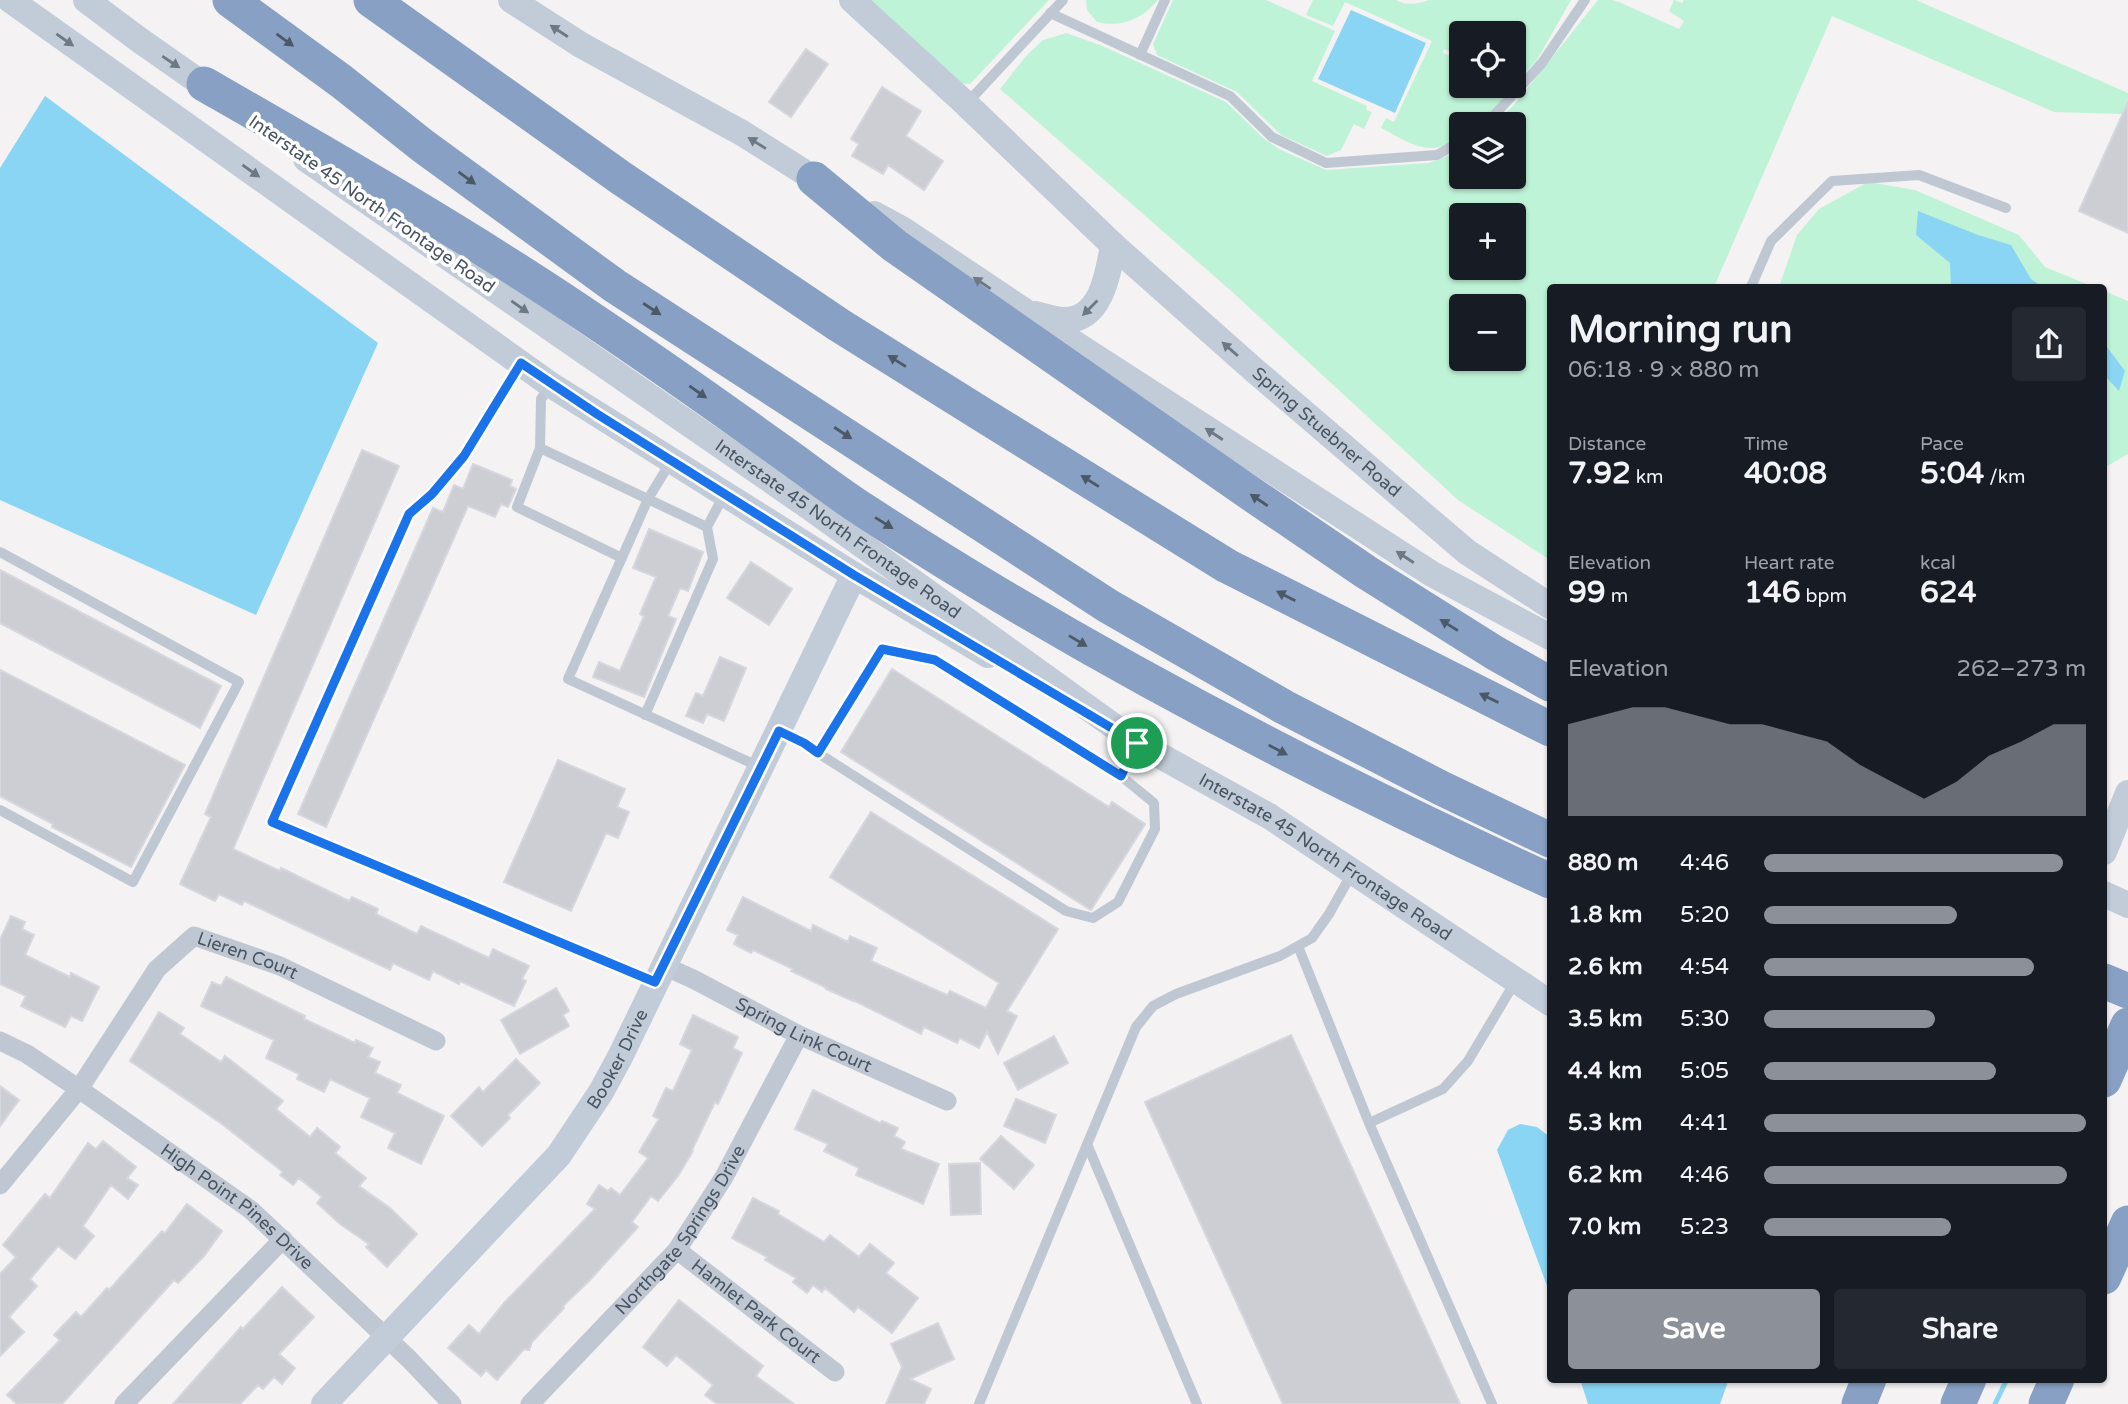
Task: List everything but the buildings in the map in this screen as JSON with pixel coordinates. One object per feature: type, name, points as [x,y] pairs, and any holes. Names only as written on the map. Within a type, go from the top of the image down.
[{"type":"highway","points":[[230,0],[341,81],[423,146],[615,286],[1108,606],[1283,707],[1547,839]]},
{"type":"highway","points":[[371,0],[621,178],[839,324],[994,422],[1227,566],[1547,727]]},
{"type":"highway","points":[[204,84],[461,234],[579,310],[863,509],[1112,661],[1292,758],[1547,880]]},
{"type":"highway","points":[[814,180],[895,246],[1255,497],[1366,572],[1547,682]]},
{"type":"highway","points":[[2107,982],[2128,992]]},
{"type":"highway","points":[[2107,1075],[2128,1025]]},
{"type":"highway","points":[[2107,1084],[2128,1094]]},
{"type":"highway","points":[[2107,1270],[2128,1223]]},
{"type":"highway","points":[[1859,1404],[1867,1383]]},
{"type":"highway","points":[[1958,1404],[1967,1383]]},
{"type":"highway","points":[[2046,1404],[2055,1383]]},
{"type":"main road","points":[[10,0],[551,384],[854,575],[1137,743]]},
{"type":"main road","name":"Interstate 45 North Frontage Road","points":[[86,0],[314,165],[812,509],[1137,743],[1269,816],[1547,1001]]},
{"type":"main road","points":[[511,0],[581,45],[742,133],[814,180],[905,231],[1432,574],[1547,636]]},
{"type":"main road","name":"Spring Stuebner Road","points":[[852,0],[966,104],[1113,246],[1466,552],[1547,604]]},
{"type":"main road","points":[[1026,312],[1062,320],[1085,314],[1099,297],[1109,270],[1113,246]]},
{"type":"main road","name":"Booker Drive","points":[[324,1404],[559,1155],[601,1093],[854,575]]},
{"type":"main road","points":[[2107,845],[2128,793]]},
{"type":"main road","points":[[2117,820],[2128,844]]},
{"type":"main road","points":[[2107,895],[2128,905]]},
{"type":"main road","points":[[2107,1238],[2128,1247]]},
{"type":"street","name":"Lieren Court","points":[[79,1089],[158,969],[194,936],[280,966],[436,1041]]},
{"type":"street","name":"Spring Link Court","points":[[659,974],[693,979],[799,1035],[947,1101]]},
{"type":"street","name":"Northgate Springs Drive","points":[[530,1404],[677,1250],[724,1177],[799,1035]]},
{"type":"street","name":"High Point Pines Drive","points":[[0,1041],[27,1054],[79,1089],[251,1210],[387,1337],[452,1404]]},
{"type":"street","points":[[0,1185],[79,1089]]},
{"type":"street","points":[[124,1404],[283,1239]]},
{"type":"street","name":"Hamlet Park Court","points":[[677,1250],[835,1373]]},
{"type":"lane","points":[[0,5],[3,0]]},
{"type":"lane","points":[[966,104],[1063,0]]},
{"type":"lane","points":[[1140,55],[1165,0]]},
{"type":"lane","points":[[1497,112],[1542,63],[1585,0]]},
{"type":"lane","points":[[1050,13],[1230,96],[1272,138],[1326,163],[1437,155],[1449,148]]},
{"type":"lane","points":[[1752,284],[1771,241],[1832,181],[1919,175],[2007,208]]},
{"type":"lane","points":[[521,363],[464,456],[432,494],[409,514],[272,822],[659,974]]},
{"type":"lane","points":[[551,384],[541,399],[540,448],[517,507],[622,558]]},
{"type":"lane","points":[[540,448],[707,527]]},
{"type":"lane","points":[[671,461],[648,499],[568,679],[761,767]]},
{"type":"lane","points":[[645,715],[713,559],[707,527],[724,494]]},
{"type":"lane","points":[[0,552],[239,682],[132,882],[0,810]]},
{"type":"lane","points":[[779,731],[804,743],[818,753],[1066,911],[1093,918],[1118,902],[1155,830],[1154,803],[1121,776],[935,660],[882,649],[818,753]]},
{"type":"lane","points":[[1121,776],[1137,743]]},
{"type":"lane","points":[[979,1404],[1136,1027],[1153,1006],[1176,994],[1280,956],[1312,938],[1352,872]]},
{"type":"lane","points":[[1298,946],[1369,1123],[1492,1404]]},
{"type":"lane","points":[[1369,1123],[1443,1089],[1468,1061],[1516,981]]},
{"type":"lane","points":[[1087,1144],[1198,1404]]},
{"type":"green space","points":[[865,0],[1049,0],[970,84],[955,83]]},
{"type":"green space","points":[[1086,0],[1158,0],[1138,17],[1123,23],[1106,24],[1097,22],[1087,10]]},
{"type":"green space","points":[[1173,0],[1266,0],[1335,31],[1312,81],[1367,106],[1366,110],[1372,112],[1364,129],[1354,124],[1341,150],[1327,156],[1281,135],[1237,92],[1157,55],[1153,44]]},
{"type":"green space","points":[[1313,0],[1396,0],[1412,4],[1429,0],[1571,0],[1537,60],[1526,72],[1526,21],[1449,21],[1449,51],[1444,49],[1443,53],[1449,56],[1449,98],[1503,98],[1491,112],[1449,112],[1449,144],[1430,148],[1411,143],[1381,128],[1386,118],[1394,122],[1432,41],[1345,2],[1333,26],[1306,15]]},
{"type":"green space","points":[[1598,0],[1619,2],[1679,29],[1684,21],[1669,11],[1674,0],[1682,3],[1684,0],[1916,0],[2128,93],[2128,117],[2122,114],[2054,112],[1832,16],[1715,284],[1547,284],[1547,558],[1458,500],[1229,289],[1000,89],[1026,56],[1043,40],[1066,33],[1100,45],[1226,102],[1262,137],[1279,149],[1326,170],[1429,163],[1449,156],[1449,189],[1526,189],[1526,112],[1506,112],[1519,98],[1526,98],[1526,90]]},
{"type":"green space","points":[[1868,182],[1915,190],[2019,235],[2045,267],[2087,284],[1780,284],[1797,235],[1819,209]]},
{"type":"green space","points":[[2107,292],[2128,301],[2128,454],[2107,466]]},
{"type":"water","points":[[1351,10],[1426,43],[1395,113],[1318,79]]},
{"type":"water","points":[[45,96],[378,343],[256,615],[0,500],[0,168]]},
{"type":"water","points":[[1918,211],[2011,245],[2031,279],[2038,284],[1951,284],[1950,263],[1916,235]]},
{"type":"water","points":[[2107,347],[2125,371],[2119,391],[2107,378]]},
{"type":"water","points":[[1520,1124],[1537,1127],[1547,1135],[1547,1286],[1497,1150],[1508,1130]]},
{"type":"water","points":[[1581,1383],[1728,1383],[1720,1404],[1588,1404]]},
{"type":"waterway","points":[[1995,1404],[2005,1383]]},
{"type":"route","points":[[521,363],[597,414],[854,575],[1137,743],[1121,776],[935,660],[882,649],[818,753],[779,731],[655,982],[272,822],[409,514],[432,494],[464,456],[521,363]]}]
